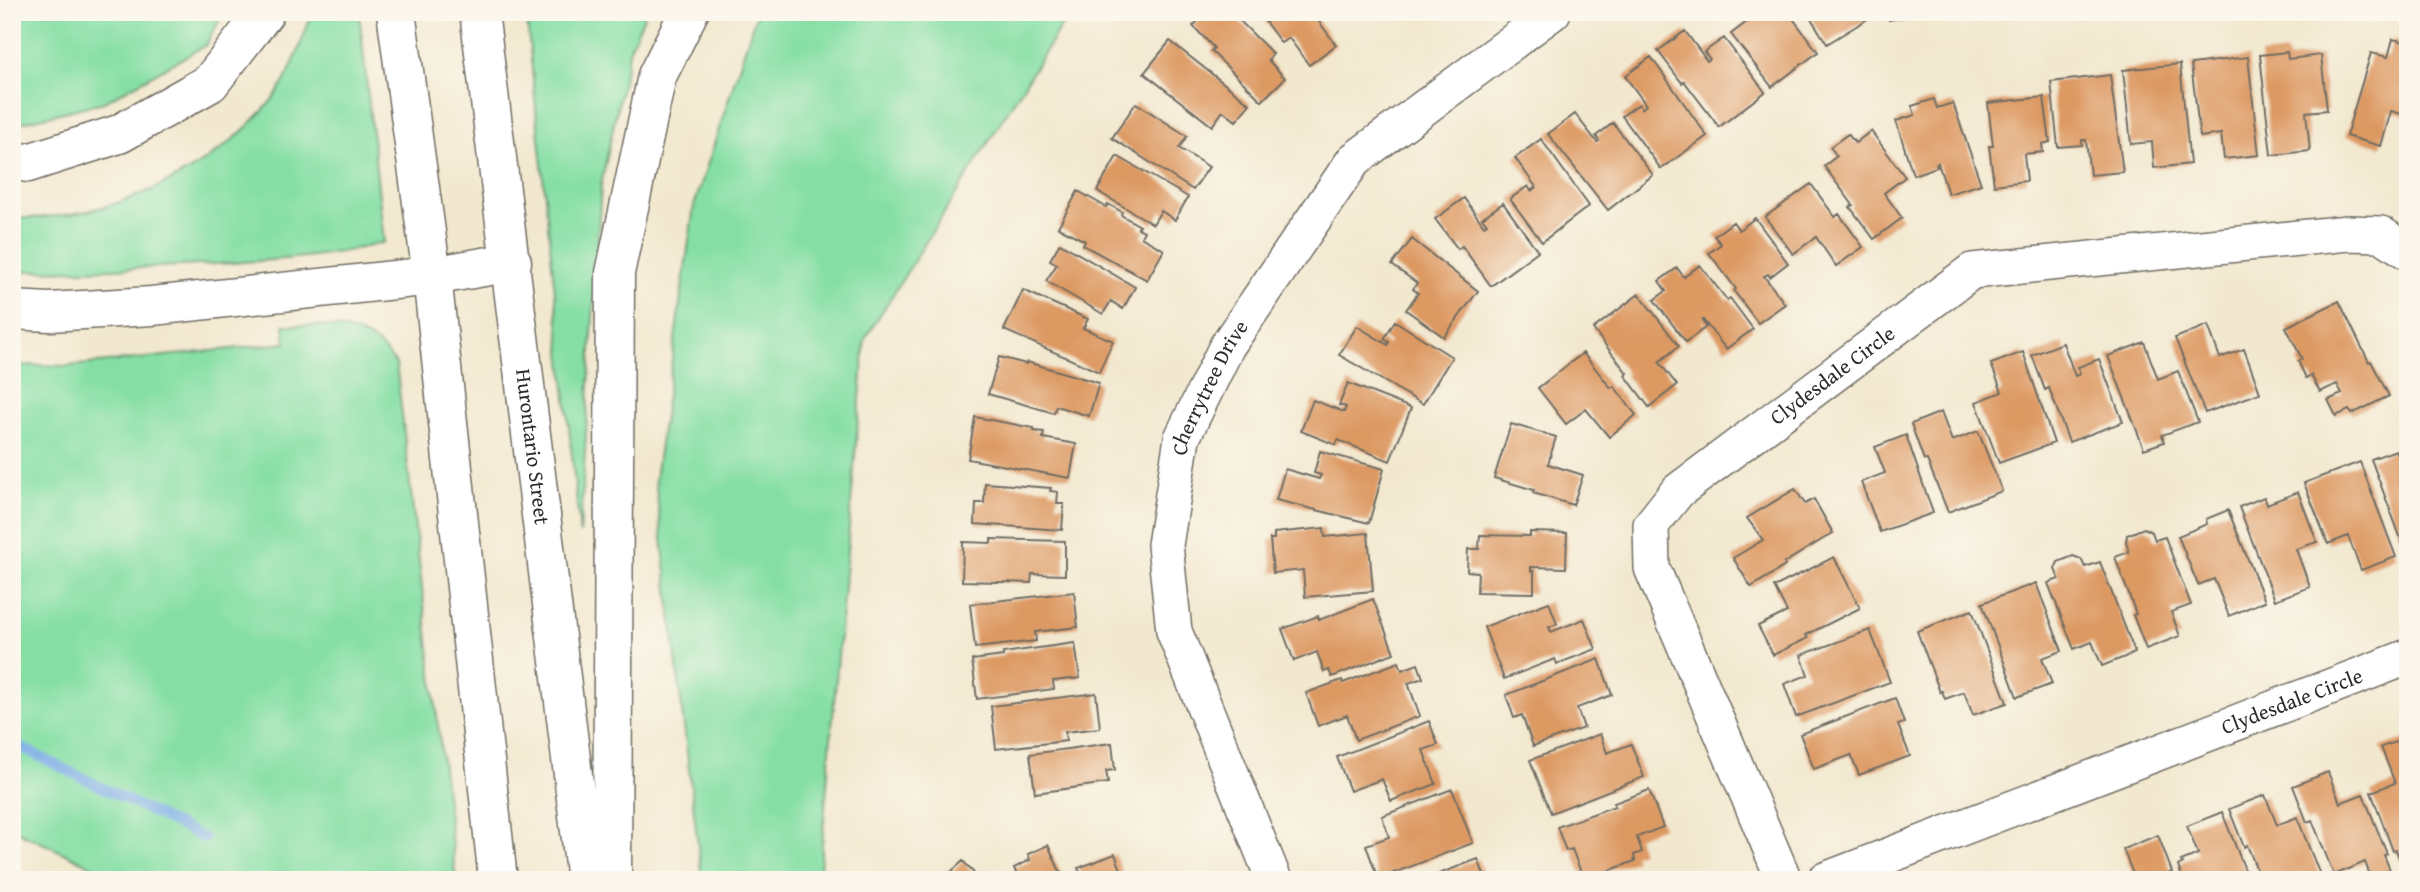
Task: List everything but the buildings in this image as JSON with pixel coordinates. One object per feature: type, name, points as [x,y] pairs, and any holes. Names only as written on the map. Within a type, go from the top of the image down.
[{"type":"main road","points":[[12,161],[28,163],[119,134],[210,83],[265,12]]},
{"type":"main road","points":[[396,12],[432,276],[498,880]]},
{"type":"main road","name":"Hurontario Street","points":[[480,12],[586,880]]},
{"type":"main road","points":[[612,880],[615,273],[657,76],[689,12]]},
{"type":"main road","points":[[12,310],[49,312],[152,306],[432,276],[512,262]]},
{"type":"street","name":"Cherrytree Drive","points":[[1274,880],[1174,631],[1166,545],[1182,439],[1227,346],[1354,160],[1553,12]]},
{"type":"street","name":"Clydesdale Circle","points":[[1784,880],[1653,568],[1651,525],[1678,491],[1972,271],[2348,233],[2381,233],[2408,252]]},
{"type":"street","name":"Clydesdale Circle","points":[[1825,880],[2408,657]]},
{"type":"green space","points":[[12,12],[224,12],[206,45],[104,102],[12,125]]},
{"type":"green space","points":[[312,12],[359,12],[384,242],[343,252],[279,260],[139,268],[12,271],[12,218],[48,217],[121,202],[188,171],[247,127],[285,81]]},
{"type":"green space","points":[[526,12],[646,12],[630,48],[601,185],[580,534]]},
{"type":"green space","points":[[757,12],[1070,12],[865,339],[819,880],[702,880],[655,479],[694,206]]},
{"type":"green space","points":[[284,325],[332,327],[356,332],[377,343],[396,364],[456,880],[106,880],[94,867],[12,829],[12,365],[70,366],[286,343]]},
{"type":"waterway","points":[[12,743],[204,838]]}]
